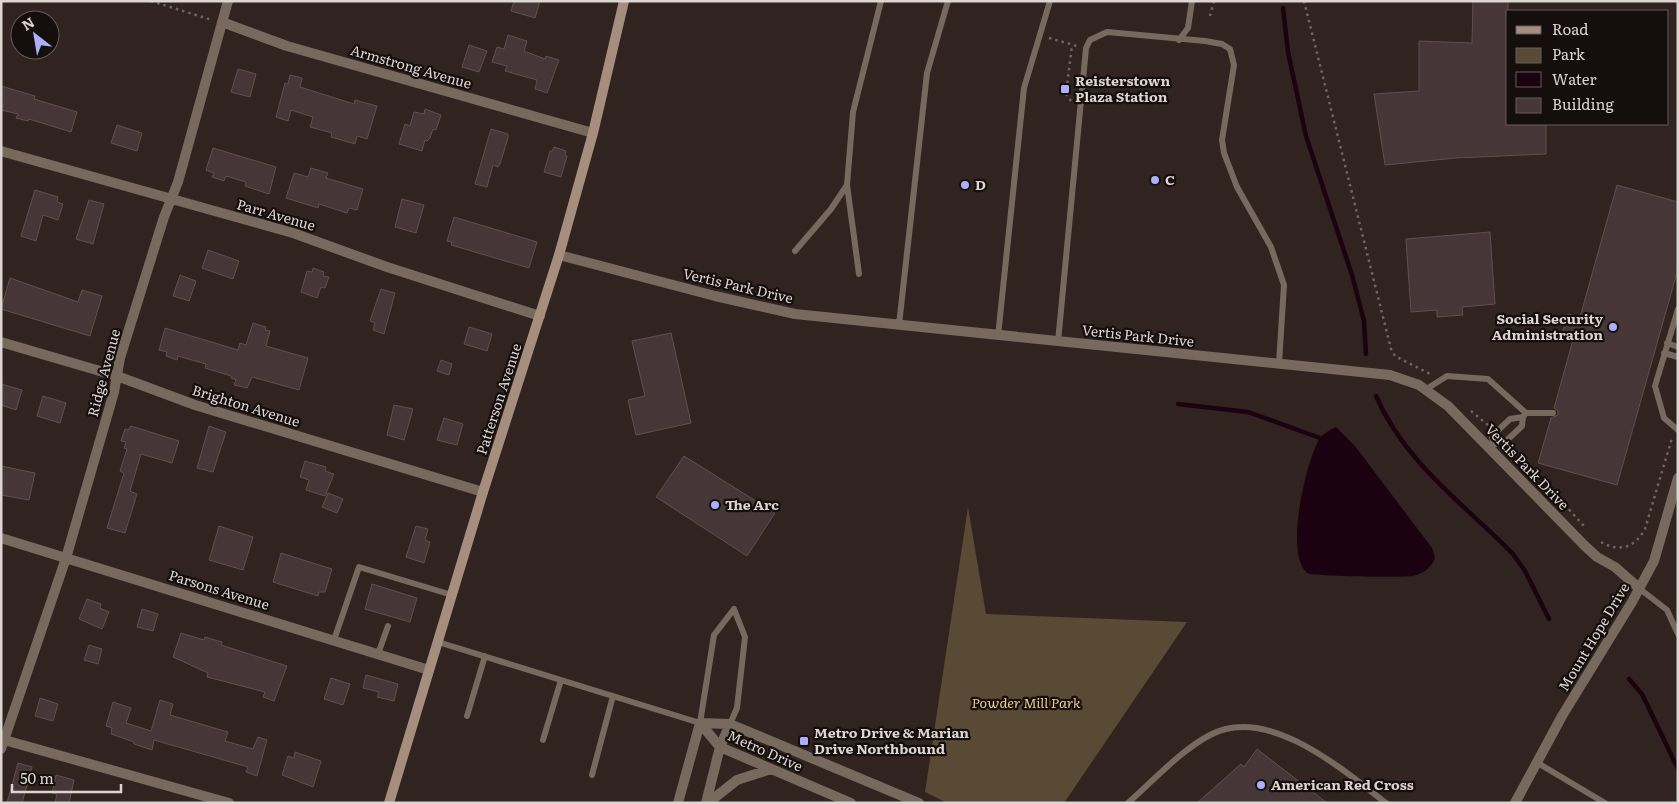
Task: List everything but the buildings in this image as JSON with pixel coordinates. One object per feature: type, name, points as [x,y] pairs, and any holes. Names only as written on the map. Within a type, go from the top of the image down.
[{"type":"main road","name":"Patterson Avenue","points":[[389,803],[483,492],[559,255],[593,133],[624,1]]},
{"type":"main road","points":[[618,20],[628,1]]},
{"type":"street","name":"Ridge Avenue","points":[[2,743],[66,558],[117,376],[170,200],[178,182],[228,1]]},
{"type":"street","name":"Armstrong Avenue","points":[[222,22],[287,46],[593,133]]},
{"type":"street","name":"Parr Avenue","points":[[1,151],[293,233],[387,267],[540,316]]},
{"type":"street","name":"Vertis Park Drive","points":[[559,255],[715,296],[795,314],[1390,375],[1418,385],[1448,406],[1491,446],[1585,546],[1597,557],[1615,567],[1640,589]]},
{"type":"street","name":"Brighton Avenue","points":[[1,342],[117,376],[195,405],[483,492]]},
{"type":"street","name":"Mount Hope Drive","points":[[1515,803],[1536,762],[1640,589],[1654,561],[1678,478]]},
{"type":"street","name":"Parsons Avenue","points":[[1,538],[429,670]]},
{"type":"street","points":[[678,803],[700,723]]},
{"type":"street","name":"Metro Drive","points":[[700,723],[730,724],[919,803]]},
{"type":"street","name":"Metro Drive","points":[[700,723],[720,747],[851,803]]},
{"type":"street","points":[[707,803],[720,747],[730,724]]},
{"type":"street","points":[[2,743],[229,803]]},
{"type":"street","points":[[707,803],[737,780],[771,769]]},
{"type":"lane","points":[[859,274],[847,185],[853,112],[881,1]]},
{"type":"lane","points":[[899,325],[927,73],[948,1]]},
{"type":"lane","points":[[998,336],[1024,88],[1050,1]]},
{"type":"lane","points":[[1179,40],[1188,28],[1192,1]]},
{"type":"lane","points":[[1058,342],[1086,48],[1090,40],[1107,32],[1222,44],[1230,50],[1234,65],[1222,140],[1224,153],[1237,187],[1271,247],[1284,286],[1279,363]]},
{"type":"lane","points":[[794,251],[831,209],[847,185]]},
{"type":"lane","points":[[1677,429],[1664,418],[1655,386],[1678,309]]},
{"type":"lane","points":[[1667,343],[1678,347]]},
{"type":"lane","points":[[1664,353],[1678,357]]},
{"type":"lane","points":[[1425,390],[1447,376],[1488,379],[1524,415]]},
{"type":"lane","points":[[1524,415],[1522,426],[1506,442],[1491,446],[1492,436],[1510,419],[1524,415],[1553,413]]},
{"type":"lane","points":[[334,640],[359,567],[452,595]]},
{"type":"lane","points":[[1640,589],[1667,610],[1678,634]]},
{"type":"lane","points":[[438,642],[700,723],[714,635],[734,609],[746,637],[737,708],[730,724]]},
{"type":"lane","points":[[378,654],[388,626]]},
{"type":"lane","points":[[467,716],[485,656]]},
{"type":"lane","points":[[543,740],[561,680]]},
{"type":"lane","points":[[592,775],[613,696]]},
{"type":"lane","points":[[1128,803],[1197,743],[1211,734],[1238,727],[1262,728],[1298,742],[1318,753],[1386,803]]},
{"type":"lane","points":[[1536,762],[1605,803]]},
{"type":"path","points":[[151,1],[222,22]]},
{"type":"path","points":[[1210,16],[1214,1]]},
{"type":"path","points":[[1304,1],[1391,349],[1396,356],[1430,372],[1439,381]]},
{"type":"path","points":[[1040,35],[1086,48]]},
{"type":"path","points":[[1072,45],[1066,94],[1073,103]]},
{"type":"path","points":[[1465,405],[1496,432]]},
{"type":"path","points":[[1592,537],[1610,547],[1627,548],[1638,541],[1645,529],[1677,429]]},
{"type":"path","points":[[1506,442],[1523,458],[1588,532]]},
{"type":"green space","name":"Powder Mill Park","points":[[968,507],[986,614],[1187,622],[1064,803],[947,803],[925,792]]},
{"type":"water","points":[[1336,427],[1355,446],[1432,548],[1435,558],[1424,572],[1405,577],[1324,575],[1307,573],[1300,563],[1297,547],[1297,528],[1309,466],[1314,449],[1320,438]]},
{"type":"waterway","points":[[1283,8],[1288,52],[1306,136],[1352,275],[1364,321],[1366,354]]},
{"type":"waterway","points":[[1376,396],[1388,420],[1419,462],[1513,554],[1525,571],[1549,619]]},
{"type":"waterway","points":[[1178,404],[1248,412],[1320,438]]},
{"type":"waterway","points":[[1629,679],[1642,694],[1678,769]]},
{"type":"place","name":"Reisterstown Plaza Station","points":[[1065,89]]},
{"type":"place","name":"C","points":[[1155,180]]},
{"type":"place","name":"D","points":[[965,185]]},
{"type":"place","name":"Social Security Administration","points":[[1613,327]]},
{"type":"place","name":"The Arc","points":[[715,505]]},
{"type":"place","name":"Metro Drive & Marian Drive Northbound","points":[[804,741]]},
{"type":"place","name":"American Red Cross","points":[[1261,785]]}]
